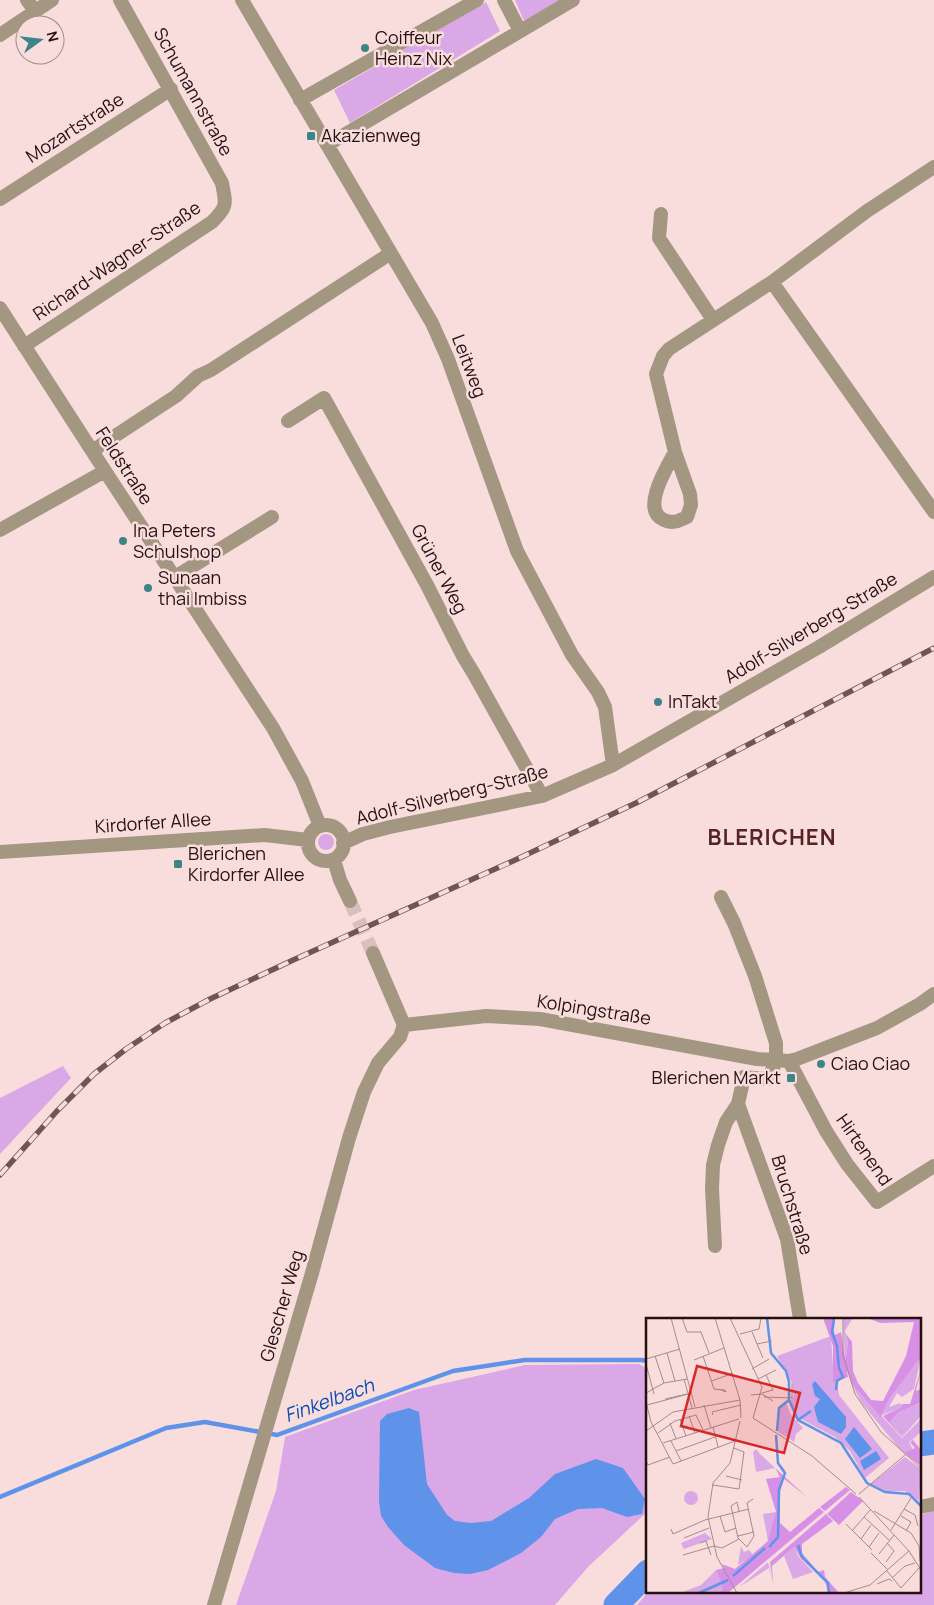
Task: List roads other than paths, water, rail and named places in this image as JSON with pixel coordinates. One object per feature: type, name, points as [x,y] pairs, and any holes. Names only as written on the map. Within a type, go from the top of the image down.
[{"type":"street","points":[[0,34],[31,6],[52,0]]},
{"type":"street","name":"Schumannstraße","points":[[120,0],[222,183],[226,204]]},
{"type":"street","name":"Leitweg","points":[[242,0],[432,323],[448,359],[517,551],[572,655],[598,692],[605,707],[613,765]]},
{"type":"street","points":[[300,100],[477,0]]},
{"type":"street","points":[[504,0],[520,32]]},
{"type":"street","points":[[327,145],[573,0]]},
{"type":"street","name":"Mozartstraße","points":[[0,200],[170,89]]},
{"type":"street","points":[[675,452],[656,374],[662,356],[669,349],[772,282],[867,211],[934,166]]},
{"type":"street","name":"Richard-Wagner-Straße","points":[[24,346],[212,222],[221,213],[226,204]]},
{"type":"street","points":[[661,214],[659,238],[714,320]]},
{"type":"street","points":[[92,451],[176,396],[198,376],[391,253]]},
{"type":"street","points":[[772,282],[934,512]]},
{"type":"street","name":"Feldstraße","points":[[0,308],[273,728],[302,782],[320,826]]},
{"type":"street","name":"Grüner Weg","points":[[288,421],[324,398],[427,585],[463,656],[542,796]]},
{"type":"street","points":[[0,530],[105,472]]},
{"type":"street","points":[[175,577],[272,517]]},
{"type":"street","name":"Adolf-Silverberg-Straße","points":[[344,842],[363,834],[390,827],[542,796],[613,765],[827,642],[934,577]]},
{"type":"street","points":[[320,826],[335,828],[342,836],[344,842],[342,850],[334,860],[324,862],[313,857],[308,848],[308,840],[311,833],[320,826]]},
{"type":"street","name":"Kirdorfer Allee","points":[[0,852],[265,835],[308,840]]},
{"type":"street","points":[[334,860],[340,880],[350,901]]},
{"type":"street","points":[[715,1246],[712,1189],[713,1165],[726,1122],[738,1104],[744,1077],[768,1079],[783,1061],[755,976],[734,923],[721,897]]},
{"type":"street","points":[[372,953],[404,1025]]},
{"type":"street","name":"Kolpingstraße","points":[[404,1025],[486,1016],[540,1019],[757,1059],[783,1061],[876,1028],[920,1004],[934,994]]},
{"type":"street","name":"Glescher Weg","points":[[214,1605],[364,1092],[378,1063],[400,1037],[404,1025]]},
{"type":"street","name":"Hirtenend","points":[[783,1061],[847,1164],[877,1202],[934,1166]]},
{"type":"street","name":"Bruchstraße","points":[[738,1104],[787,1239],[800,1318]]},
{"type":"water","points":[[409,1408],[419,1412],[427,1484],[447,1515],[455,1521],[471,1523],[491,1521],[529,1498],[555,1474],[596,1459],[623,1468],[645,1499],[642,1514],[627,1517],[602,1508],[578,1509],[555,1519],[541,1537],[521,1553],[488,1570],[470,1574],[454,1573],[435,1568],[404,1545],[381,1516],[379,1501],[380,1421],[387,1414]]},
{"type":"waterway","name":"Finkelbach","points":[[0,1497],[166,1428],[205,1422],[277,1435],[453,1371],[525,1360],[646,1361]]},
{"type":"waterway","points":[[922,1444],[934,1442]]},
{"type":"waterway","points":[[616,1605],[646,1574]]},
{"type":"tunnel","points":[[350,901],[373,953]]},
{"type":"railway","points":[[0,1175],[57,1111],[94,1074],[126,1049],[165,1023],[210,999],[291,961],[513,861],[636,803],[934,648]]},
{"type":"place","name":"Coiffeur Heinz Nix","points":[[365,48]]},
{"type":"place","name":"Akazienweg","points":[[311,136]]},
{"type":"place","name":"Ina Peters Schulshop","points":[[123,541]]},
{"type":"place","name":"Sunaan thai Imbiss","points":[[148,588]]},
{"type":"place","name":"InTakt","points":[[658,702]]},
{"type":"place","name":"Blerichen Kirdorfer Allee","points":[[178,864]]},
{"type":"place","name":"Ciao Ciao","points":[[821,1064]]},
{"type":"place","name":"Blerichen Markt","points":[[791,1078]]},
{"type":"district","name":"BLERICHEN","points":[[772,837]]}]
